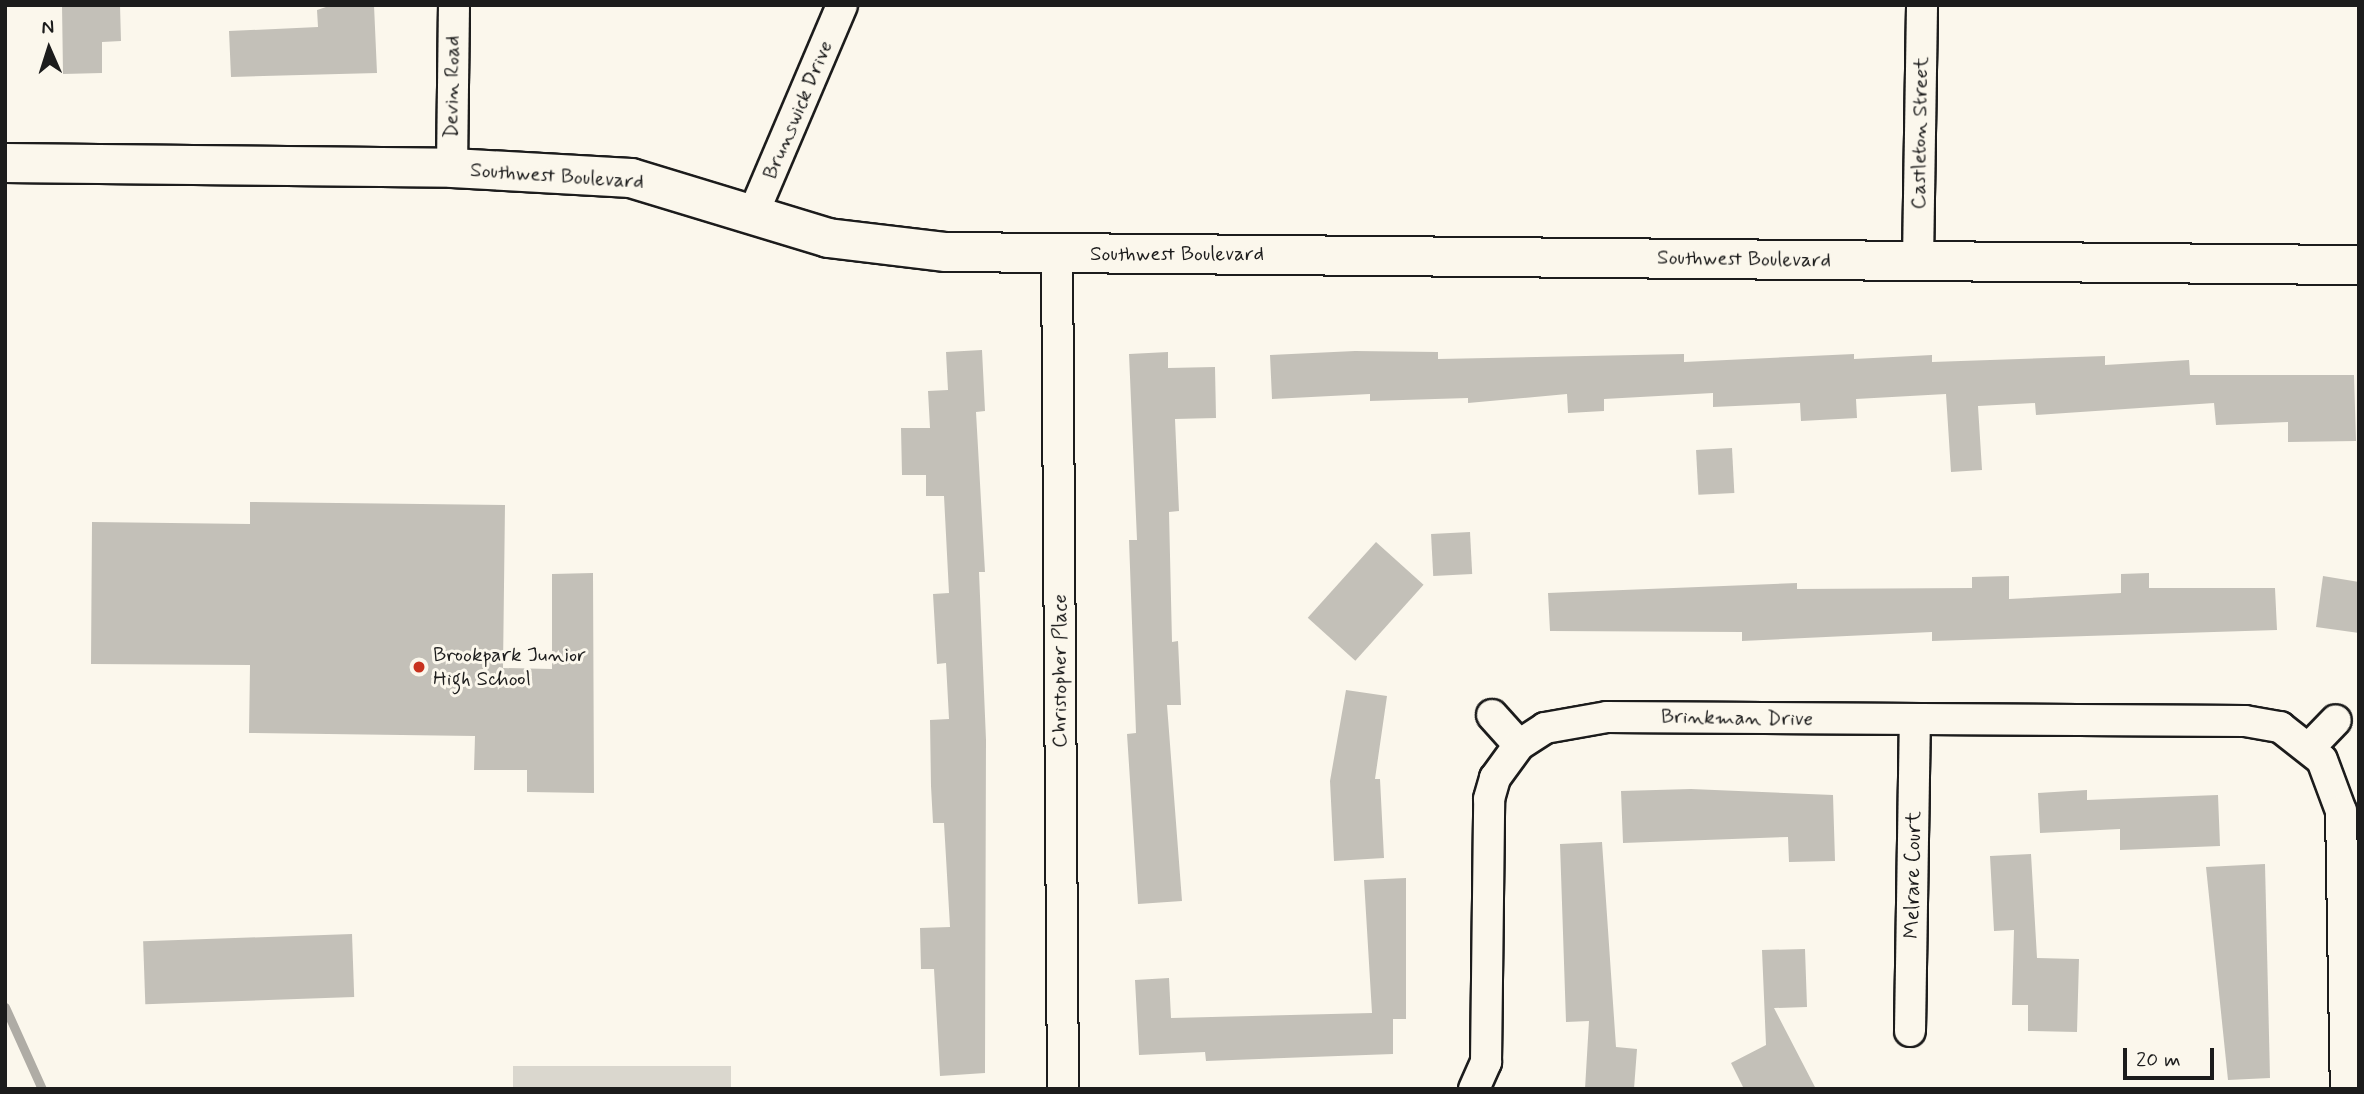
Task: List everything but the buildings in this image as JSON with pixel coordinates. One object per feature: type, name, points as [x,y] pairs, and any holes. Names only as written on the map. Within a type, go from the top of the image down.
[{"type":"street","name":"Devin Road","points":[[452,168],[454,5]]},
{"type":"street","name":"Brunswick Drive","points":[[753,214],[842,5]]},
{"type":"street","name":"Castleton Street","points":[[1918,261],[1922,5]]},
{"type":"street","name":"Southwest Boulevard","points":[[5,163],[452,168],[631,178],[883,248],[1057,254],[2359,265]]},
{"type":"street","name":"Christopher Place","points":[[1057,254],[1063,1089]]},
{"type":"street","points":[[1492,716],[1519,745]]},
{"type":"street","name":"Brinkman Drive","points":[[1474,1089],[1486,1062],[1489,799],[1495,778],[1519,745],[1567,720],[1607,717],[2245,721],[2280,727],[2310,747],[2332,776],[2341,811],[2351,1084]]},
{"type":"street","name":"Melrare Court","points":[[1910,1031],[1916,720]]},
{"type":"street","points":[[2310,747],[2336,720]]},
{"type":"shaded area","points":[[513,1066],[731,1066],[731,1089],[513,1089]]},
{"type":"waterway","points":[[5,1007],[42,1089]]},
{"type":"place","name":"Brookpark Junior High School","points":[[419,667]]}]
